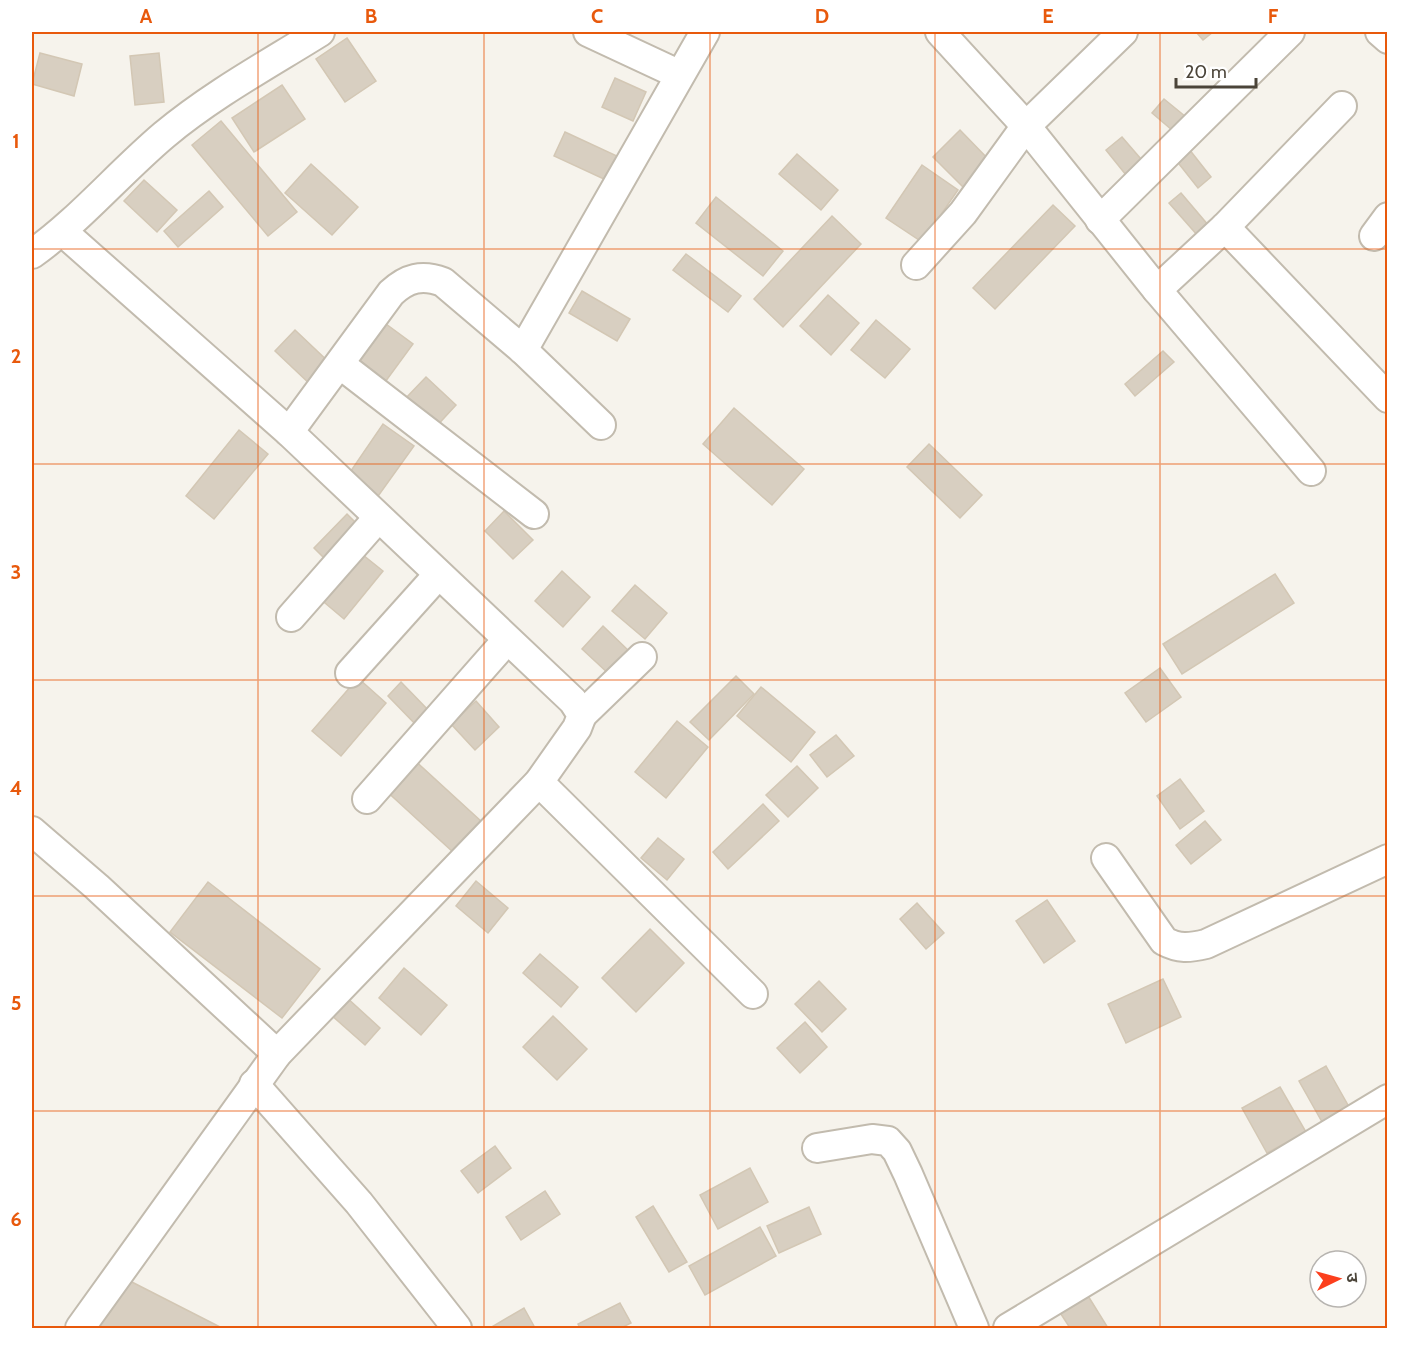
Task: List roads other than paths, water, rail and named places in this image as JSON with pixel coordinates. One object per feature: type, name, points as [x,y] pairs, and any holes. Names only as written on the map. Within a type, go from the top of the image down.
[{"type":"street","points":[[32,254],[63,232],[134,160],[167,133],[210,100],[320,32]]},
{"type":"street","points":[[588,32],[678,74]]},
{"type":"street","points":[[523,350],[678,74],[705,32]]},
{"type":"street","points":[[940,32],[1026,126],[1157,290],[1311,471]]},
{"type":"street","points":[[916,265],[963,213],[1026,126],[1123,32]]},
{"type":"street","points":[[1100,220],[1290,32]]},
{"type":"street","points":[[1380,32],[1388,39]]},
{"type":"street","points":[[1157,290],[1226,227],[1342,105]]},
{"type":"street","points":[[1226,227],[1388,398]]},
{"type":"street","points":[[63,232],[289,432],[573,701],[582,715]]},
{"type":"street","points":[[289,432],[341,365],[391,293],[401,284],[428,276],[443,282],[523,350],[601,424]]},
{"type":"street","points":[[341,365],[534,514]]},
{"type":"street","points":[[291,617],[378,518]]},
{"type":"street","points":[[350,673],[438,575]]},
{"type":"street","points":[[367,799],[507,640]]},
{"type":"street","points":[[80,1329],[277,1054],[539,782],[577,728],[582,715],[642,657]]},
{"type":"street","points":[[539,782],[753,994]]},
{"type":"street","points":[[32,831],[112,900],[277,1054]]},
{"type":"street","points":[[1106,858],[1164,941],[1176,947],[1189,948],[1206,944],[1388,859]]},
{"type":"street","points":[[255,1084],[358,1203],[457,1329]]},
{"type":"street","points":[[1008,1329],[1388,1099]]},
{"type":"street","points":[[817,1148],[872,1139],[888,1141],[897,1151],[974,1329]]}]
